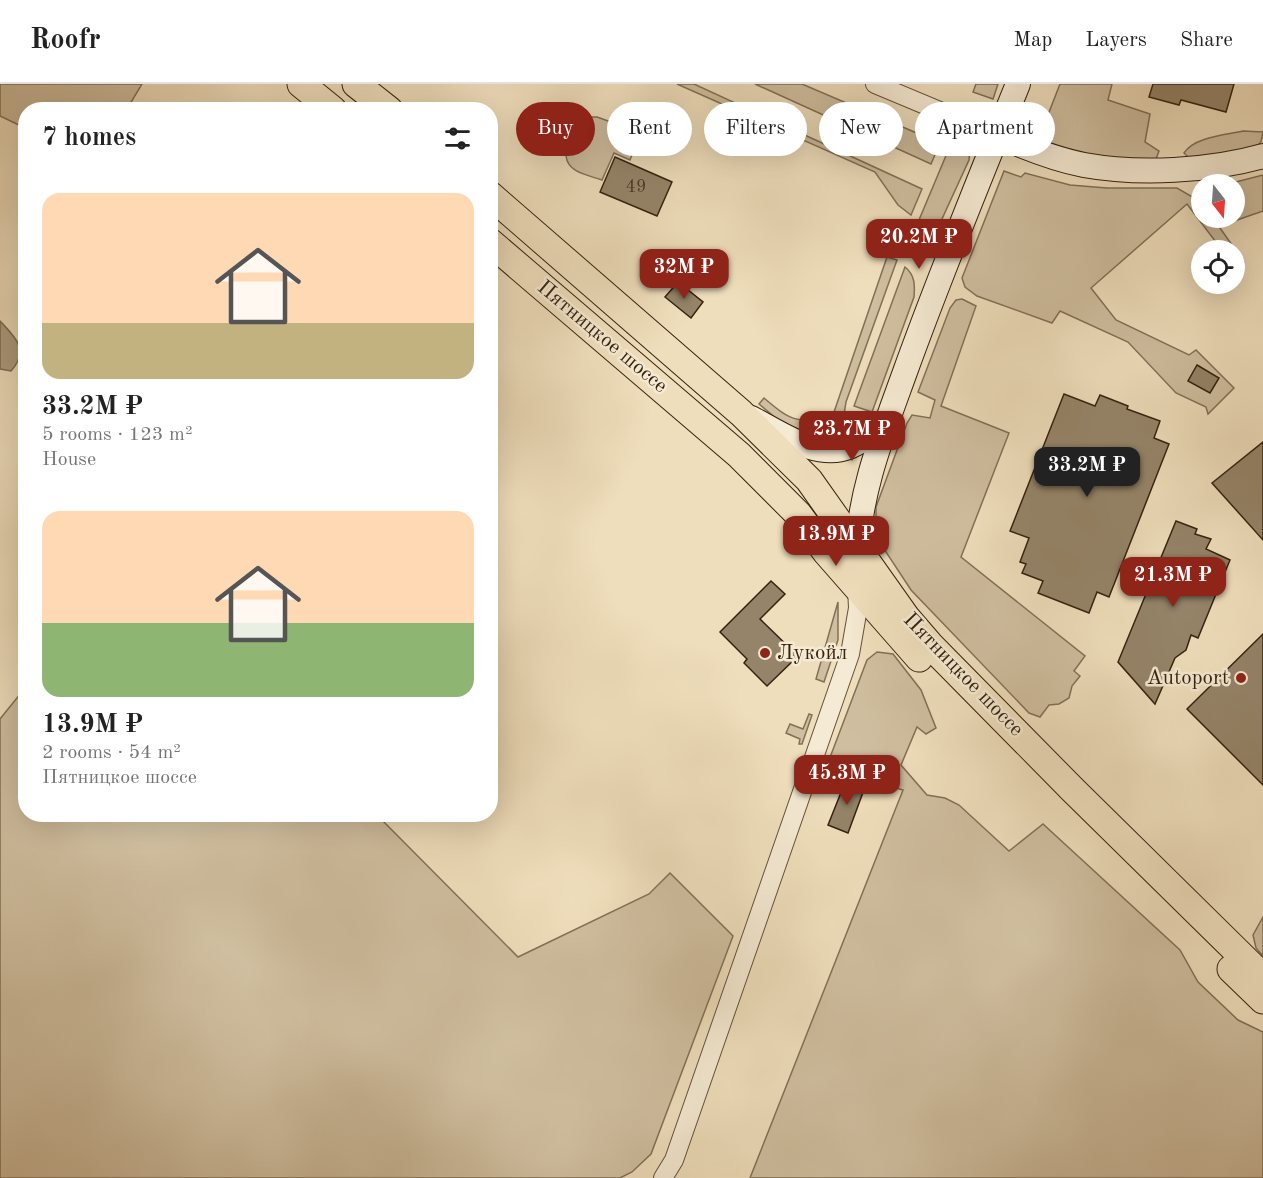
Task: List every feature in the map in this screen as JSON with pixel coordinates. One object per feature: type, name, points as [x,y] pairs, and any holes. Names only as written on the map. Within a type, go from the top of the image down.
[{"type":"main road","points":[[301,84],[323,102]]},
{"type":"main road","points":[[356,84],[378,102]]},
{"type":"main road","points":[[1010,102],[1017,84]]},
{"type":"main road","points":[[857,586],[854,531],[887,423],[941,273],[988,156]]},
{"type":"main road","points":[[1048,156],[1086,165],[1129,169],[1171,169],[1209,166],[1263,156]]},
{"type":"main road","name":"Пятницкое шоссе","points":[[498,202],[741,413],[809,480],[854,531],[906,617],[931,645],[1073,790],[1263,977]]},
{"type":"main road","name":"Пятницкое шоссе","points":[[498,249],[732,448],[798,514],[826,552],[888,625],[952,692],[1060,802],[1263,1000]]},
{"type":"main road","points":[[741,413],[820,450],[850,446],[887,423]]},
{"type":"main road","points":[[798,514],[815,527],[827,531],[854,531]]},
{"type":"street","points":[[875,84],[918,102]]},
{"type":"street","points":[[663,1178],[674,1160],[850,654],[858,608],[857,586]]},
{"type":"shaded area","points":[[0,84],[142,84],[131,102],[18,102],[18,125],[0,116]]},
{"type":"shaded area","points":[[677,84],[694,84],[733,102],[718,102]]},
{"type":"shaded area","points":[[755,84],[802,84],[844,102],[819,102],[819,113],[807,108],[807,102],[795,102]]},
{"type":"shaded area","points":[[976,84],[998,84],[993,99],[973,92]]},
{"type":"shaded area","points":[[1060,84],[1112,84],[1108,100],[1150,114],[1145,142],[1159,151],[1156,159],[1101,158],[1055,147],[1055,102],[1053,102]]},
{"type":"shaded area","points":[[595,117],[607,121],[607,156],[613,156],[602,180],[575,170],[566,156],[595,156]]},
{"type":"shaded area","points":[[903,127],[915,132],[915,156],[934,156],[931,164],[903,151]]},
{"type":"shaded area","points":[[1243,131],[1263,132],[1261,142],[1252,151],[1189,158],[1184,153],[1202,140]]},
{"type":"shaded area","points":[[807,136],[819,142],[819,147],[807,142]]},
{"type":"shaded area","points":[[839,156],[850,156],[922,189],[911,215],[898,205],[875,172]]},
{"type":"shaded area","points":[[946,156],[969,156],[941,221],[934,223],[919,220]]},
{"type":"shaded area","points":[[1004,171],[1021,177],[1025,173],[1070,185],[1107,188],[1177,188],[1191,196],[1191,209],[1187,204],[1091,288],[1116,320],[1189,355],[1196,350],[1234,388],[1208,414],[1206,407],[1176,393],[1128,342],[1060,311],[1052,323],[977,296],[965,287],[962,278]]},
{"type":"shaded area","points":[[1263,175],[1263,211],[1245,217],[1245,180]]},
{"type":"shaded area","points":[[1205,228],[1220,228],[1228,240],[1214,240]]},
{"type":"shaded area","points":[[887,257],[897,260],[846,402],[844,422],[852,441],[798,437],[759,404],[764,398],[782,412],[796,419],[811,420],[833,415]]},
{"type":"shaded area","points":[[905,267],[914,280],[914,297],[872,412],[854,406]]},
{"type":"shaded area","points":[[962,299],[976,306],[941,406],[1009,433],[961,557],[1085,656],[1074,671],[1080,676],[1072,686],[1069,698],[1059,704],[1049,705],[1040,717],[1029,713],[911,590],[884,549],[876,527],[876,507],[907,423],[912,415],[930,418],[935,400],[918,392],[950,308],[956,300]]},
{"type":"shaded area","points":[[0,321],[18,342],[18,362],[11,371],[0,369]]},
{"type":"shaded area","points":[[838,602],[838,640],[824,682],[816,679]]},
{"type":"shaded area","points":[[877,652],[893,654],[921,690],[936,728],[926,734],[917,727],[901,765],[927,795],[945,798],[959,805],[1009,851],[1043,824],[1180,950],[1198,982],[1238,1020],[1263,1032],[1263,1178],[750,1178],[903,790],[826,768],[867,660]]},
{"type":"shaded area","points":[[18,697],[18,822],[384,822],[518,957],[649,894],[670,873],[733,936],[651,1154],[632,1172],[620,1178],[0,1178],[0,719]]},
{"type":"shaded area","points":[[809,714],[812,715],[802,744],[799,744],[800,739],[786,733],[790,724],[803,729]]},
{"type":"shaded area","points":[[1263,917],[1263,956],[1256,948],[1253,935]]},
{"type":"building","points":[[1153,84],[1234,84],[1226,112],[1181,100],[1179,105],[1149,97]]},
{"type":"building","points":[[615,157],[672,182],[657,216],[600,192]]},
{"type":"building","points":[[678,282],[703,302],[691,318],[665,297]]},
{"type":"building","points":[[1197,365],[1219,378],[1210,393],[1188,381]]},
{"type":"building","points":[[1064,394],[1095,406],[1100,395],[1128,406],[1127,409],[1160,421],[1154,438],[1169,444],[1109,597],[1097,592],[1089,613],[1038,593],[1043,581],[1022,573],[1026,564],[1020,562],[1029,538],[1010,531]]},
{"type":"building","points":[[1263,442],[1263,540],[1212,483]]},
{"type":"building","points":[[1176,521],[1197,529],[1195,534],[1211,539],[1206,549],[1230,560],[1198,638],[1191,635],[1186,650],[1175,658],[1155,704],[1118,662]]},
{"type":"building","points":[[771,581],[785,594],[760,619],[798,656],[767,686],[744,663],[747,659],[720,632]]},
{"type":"building","name":"Autoport","points":[[1263,634],[1263,785],[1187,709]]},
{"type":"building","points":[[846,780],[865,787],[848,833],[828,825]]},
{"type":"place","name":"Лукойл","points":[[765,653]]},
{"type":"place","name":"Autoport","points":[[1241,678]]}]
